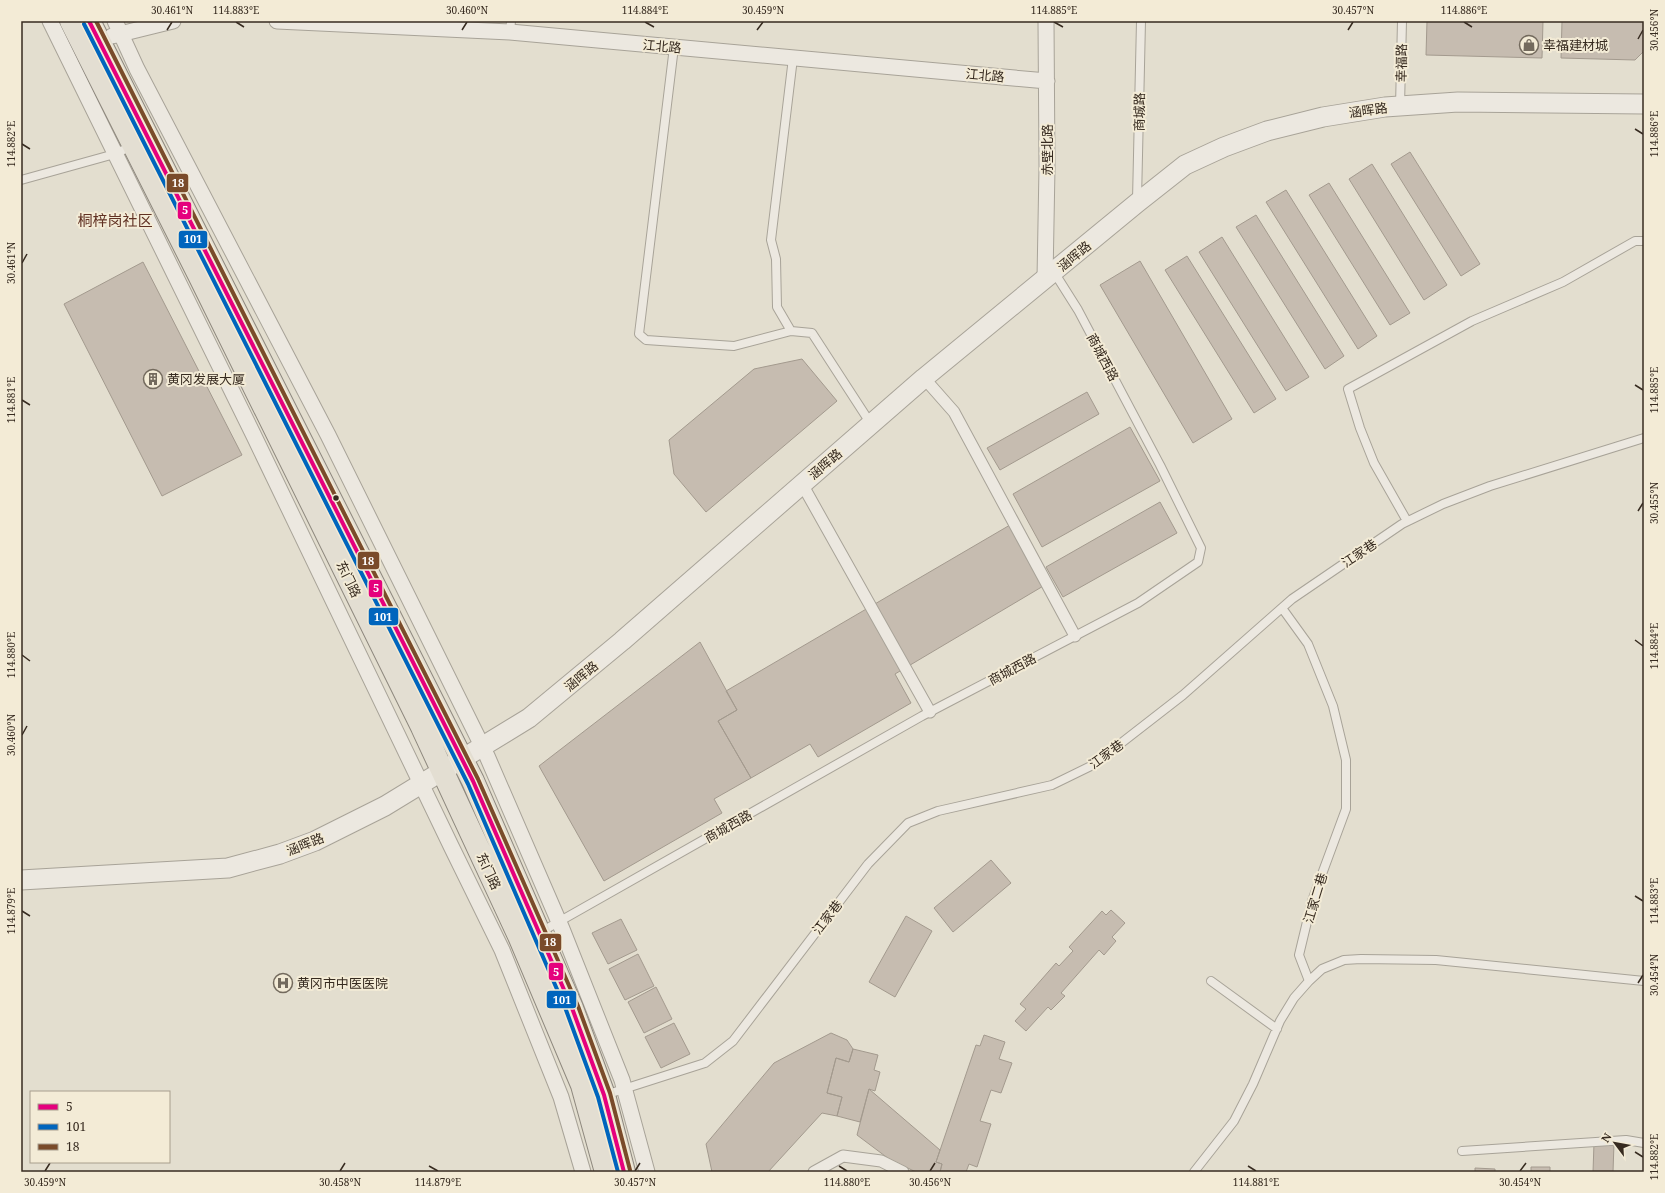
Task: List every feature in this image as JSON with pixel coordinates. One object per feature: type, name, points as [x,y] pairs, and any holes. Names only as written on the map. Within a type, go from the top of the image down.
[{"type":"main road","name":"东门路","points":[[71,21],[124,150],[200,277],[443,772],[519,936],[582,1085],[606,1172]]},
{"type":"main road","name":"东门路","points":[[94,30],[472,781],[572,1008],[614,1092],[624,1172]]},
{"type":"street","points":[[50,21],[124,150],[261,450],[421,785],[502,950],[562,1097],[583,1172]]},
{"type":"street","points":[[94,30],[173,21]]},
{"type":"street","name":"江北路","points":[[277,21],[510,26],[674,47],[1047,81]]},
{"type":"street","name":"赤壁北路","points":[[1046,21],[1049,276]]},
{"type":"street","points":[[118,27],[138,69],[328,435],[482,747],[558,922],[614,1092],[647,1172]]},
{"type":"street","name":"涵晖路","points":[[21,880],[228,868],[256,862],[315,841],[385,806],[443,772],[528,718],[576,681],[924,378],[1136,203],[1185,165],[1224,147],[1259,134],[1322,117],[1400,106],[1458,102],[1644,104]]},
{"type":"street","points":[[924,378],[954,412],[1075,636]]},
{"type":"street","points":[[802,484],[930,712]]},
{"type":"street","points":[[814,1172],[843,1156],[881,1161],[903,1172]]},
{"type":"lane","name":"商城路","points":[[1136,203],[1141,21]]},
{"type":"lane","name":"幸福路","points":[[1400,106],[1402,21]]},
{"type":"lane","points":[[674,47],[639,334],[646,340],[734,346],[791,331],[812,333],[871,424]]},
{"type":"lane","points":[[791,331],[777,307],[776,259],[771,240],[793,58]]},
{"type":"lane","points":[[21,180],[124,150]]},
{"type":"lane","points":[[1407,521],[1374,463],[1360,428],[1348,389],[1472,321],[1563,282],[1635,241],[1644,241]]},
{"type":"lane","name":"商城西路","points":[[538,933],[930,712],[1138,603],[1198,562],[1201,548],[1160,465],[1078,310],[1049,276]]},
{"type":"lane","name":"江家巷","points":[[614,1092],[705,1063],[733,1041],[868,864],[908,823],[938,811],[1052,785],[1093,765],[1183,695],[1292,599],[1407,521],[1443,504],[1490,486],[1644,438]]},
{"type":"lane","name":"江家二巷","points":[[1282,608],[1308,644],[1333,706],[1346,760],[1346,809],[1312,901],[1299,955],[1309,981]]},
{"type":"lane","points":[[1194,1172],[1234,1121],[1277,1029],[1294,998],[1322,969],[1344,960],[1436,960],[1644,981]]},
{"type":"lane","points":[[1211,981],[1277,1029]]},
{"type":"lane","points":[[1462,1150],[1626,1140],[1644,1142]]},
{"type":"building","points":[[1427,21],[1543,21],[1542,58],[1426,55]]},
{"type":"building","points":[[1562,21],[1644,21],[1644,51],[1635,60],[1561,58]]},
{"type":"building","points":[[1410,152],[1480,264],[1461,276],[1391,164]]},
{"type":"building","points":[[1372,164],[1447,285],[1424,300],[1349,179]]},
{"type":"building","points":[[1329,183],[1410,313],[1390,325],[1309,195]]},
{"type":"building","points":[[1286,190],[1377,336],[1358,349],[1266,202]]},
{"type":"building","points":[[1256,215],[1344,356],[1325,369],[1236,227]]},
{"type":"building","points":[[1222,237],[1309,377],[1286,391],[1199,252]]},
{"type":"building","points":[[1187,256],[1276,399],[1254,413],[1165,270]]},
{"type":"building","points":[[1140,261],[1232,419],[1193,443],[1100,285]]},
{"type":"building","name":"黄冈发展大厦","points":[[143,262],[242,455],[162,496],[64,304]]},
{"type":"building","points":[[802,359],[837,401],[706,512],[674,474],[669,440],[754,369]]},
{"type":"building","points":[[1087,392],[1099,414],[1000,470],[987,448]]},
{"type":"building","points":[[1130,427],[1160,481],[1042,547],[1013,494]]},
{"type":"building","points":[[1160,502],[1177,533],[1063,597],[1046,567]]},
{"type":"building","points":[[1010,525],[1045,585],[895,674],[911,703],[818,757],[810,744],[751,778],[718,721],[737,710],[726,691]]},
{"type":"building","points":[[700,642],[737,710],[718,721],[751,778],[714,799],[722,813],[604,881],[539,766]]},
{"type":"building","points":[[991,860],[1011,883],[953,932],[934,908]]},
{"type":"building","points":[[1111,910],[1125,923],[1112,937],[1116,941],[1104,955],[1099,950],[1061,993],[1065,996],[1051,1010],[1048,1007],[1026,1031],[1015,1021],[1026,1009],[1020,1004],[1056,963],[1059,966],[1073,951],[1069,947],[1102,911],[1106,915]]},
{"type":"building","points":[[906,916],[932,931],[895,997],[869,982]]},
{"type":"building","points":[[621,919],[637,950],[608,964],[592,933]]},
{"type":"building","points":[[638,954],[654,986],[625,1000],[609,969]]},
{"type":"building","points":[[656,987],[672,1019],[644,1033],[628,1002]]},
{"type":"building","points":[[674,1023],[690,1054],[661,1068],[645,1037]]},
{"type":"building","points":[[831,1033],[847,1040],[853,1049],[849,1062],[836,1058],[827,1093],[842,1097],[837,1116],[822,1113],[768,1172],[712,1172],[706,1144],[774,1063]]},
{"type":"building","points":[[984,1035],[1005,1042],[999,1059],[1012,1063],[1001,1093],[991,1090],[980,1121],[991,1124],[977,1167],[969,1164],[966,1172],[940,1172],[942,1164],[936,1162],[976,1045],[980,1046]]},
{"type":"building","points":[[853,1049],[878,1055],[874,1070],[880,1072],[875,1091],[869,1089],[860,1122],[837,1116],[842,1097],[827,1093],[836,1058],[849,1062]]},
{"type":"building","points":[[869,1089],[940,1150],[936,1162],[942,1164],[940,1172],[916,1172],[889,1159],[857,1135]]},
{"type":"building","points":[[1594,1143],[1614,1143],[1613,1172],[1593,1172]]},
{"type":"building","points":[[1531,1167],[1550,1167],[1550,1172],[1531,1172]]},
{"type":"building","points":[[1475,1168],[1495,1169],[1495,1172],[1475,1172]]},
{"type":"transit line","name":"5","points":[[89,21],[473,781],[572,1008],[604,1095],[624,1172]]},
{"type":"transit line","name":"18","points":[[96,21],[478,779],[578,1006],[610,1093],[630,1170]]},
{"type":"transit line","name":"101","points":[[84,24],[468,784],[566,1010],[598,1097],[618,1172]]},
{"type":"place","name":"幸福建材城","points":[[1529,45]]},
{"type":"place","name":"黄冈发展大厦","points":[[153,379]]},
{"type":"place","name":"黄冈市中医医院","points":[[283,983]]},
{"type":"district","name":"桐梓岗社区","points":[[115,220]]}]
